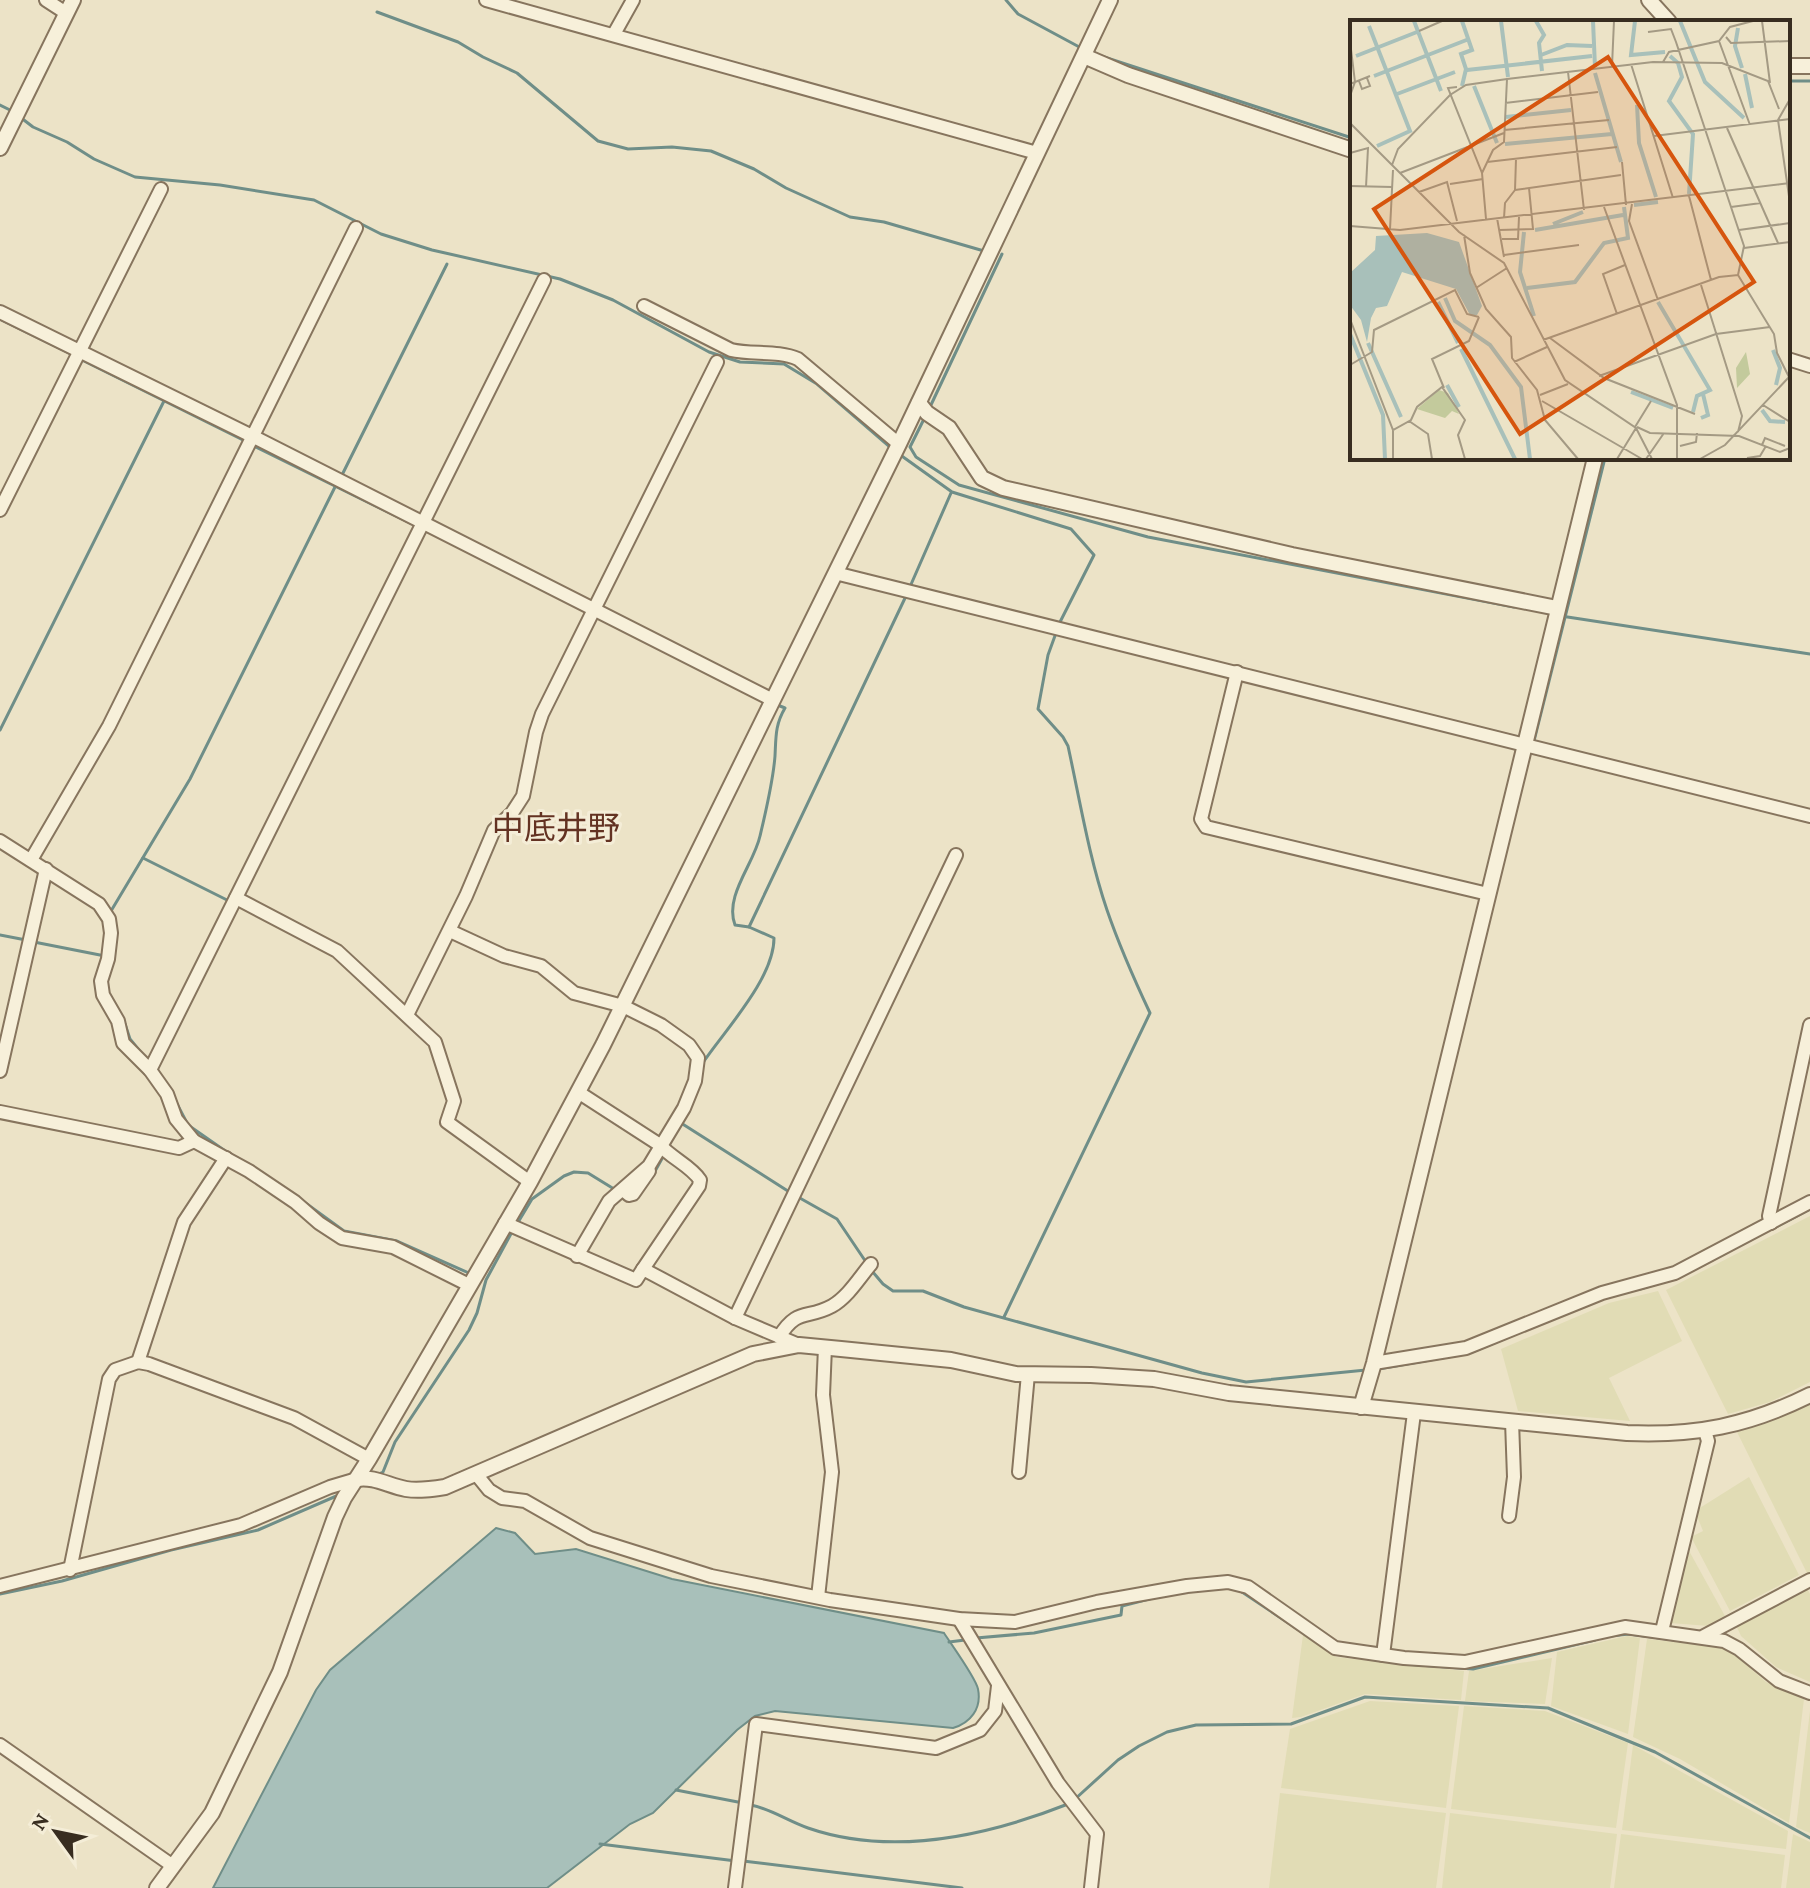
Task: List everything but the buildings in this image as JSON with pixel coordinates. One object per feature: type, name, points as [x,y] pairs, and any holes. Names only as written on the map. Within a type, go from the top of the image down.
[{"type":"street","points":[[0,148],[69,7],[46,0]]},
{"type":"street","points":[[486,0],[1037,153]]},
{"type":"street","points":[[614,34],[633,0]]},
{"type":"street","points":[[157,1888],[212,1813],[280,1672],[335,1517],[530,1182],[623,1006],[919,403],[1110,0]]},
{"type":"street","points":[[1649,0],[1667,20]]},
{"type":"street","points":[[1084,56],[1128,75],[1350,149]]},
{"type":"street","points":[[0,510],[161,189]]},
{"type":"street","points":[[31,860],[109,726],[356,228]]},
{"type":"street","points":[[150,1070],[544,280]]},
{"type":"street","points":[[644,306],[731,350],[789,355],[798,359],[899,444]]},
{"type":"street","points":[[0,312],[773,700]]},
{"type":"street","points":[[1790,360],[1810,366]]},
{"type":"street","points":[[407,1015],[450,931],[494,830],[512,813],[523,796],[542,714],[717,362]]},
{"type":"street","points":[[919,403],[927,413],[949,428],[982,478],[1003,488],[1292,555],[1557,608]]},
{"type":"street","points":[[1361,1407],[1594,460]]},
{"type":"street","points":[[835,573],[1810,816]]},
{"type":"street","points":[[1237,672],[1201,819],[1206,827],[1488,894]]},
{"type":"street","points":[[0,841],[99,904],[109,919],[111,944],[100,985],[118,1021],[123,1043],[150,1070],[167,1094],[176,1119],[194,1141],[295,1202],[342,1238],[393,1247],[469,1285]]},
{"type":"street","points":[[735,1318],[956,855]]},
{"type":"street","points":[[0,1071],[46,869]]},
{"type":"street","points":[[236,898],[337,951],[435,1042],[454,1101],[447,1122],[530,1182]]},
{"type":"street","points":[[450,931],[504,956],[541,966],[574,993],[623,1006],[661,1025],[689,1045],[698,1058],[695,1081],[684,1108],[649,1166],[609,1201],[577,1256]]},
{"type":"street","points":[[1771,1223],[1769,1216],[1779,1159],[1810,1025]]},
{"type":"street","points":[[505,1223],[636,1280],[699,1186],[700,1180],[660,1145],[578,1092]]},
{"type":"street","points":[[0,1112],[179,1148],[194,1141]]},
{"type":"street","points":[[138,1362],[184,1222],[226,1158]]},
{"type":"street","points":[[1374,1363],[1466,1348],[1602,1293],[1675,1273],[1810,1202]]},
{"type":"street","points":[[779,1337],[801,1314],[831,1306],[841,1299],[871,1264]]},
{"type":"street","points":[[643,1269],[735,1318],[799,1345]]},
{"type":"street","points":[[0,1586],[241,1525],[357,1479],[368,1477],[406,1489],[445,1487],[753,1354],[799,1345],[951,1360],[1028,1374],[1154,1379],[1229,1393],[1627,1433],[1671,1435],[1705,1431],[1762,1416],[1810,1395]]},
{"type":"street","points":[[818,1597],[832,1472],[823,1395],[825,1347]]},
{"type":"street","points":[[70,1570],[109,1379],[115,1370],[138,1362],[167,1370],[294,1418],[369,1459]]},
{"type":"street","points":[[1019,1472],[1028,1374]]},
{"type":"street","points":[[1383,1655],[1414,1413]]},
{"type":"street","points":[[1509,1516],[1514,1477],[1512,1421]]},
{"type":"street","points":[[1662,1631],[1708,1441],[1705,1431]]},
{"type":"street","points":[[476,1474],[489,1490],[502,1498],[525,1501],[590,1538],[711,1576],[818,1597],[959,1619],[1015,1622],[1097,1602],[1228,1582],[1248,1587],[1335,1648],[1465,1662],[1625,1627],[1724,1641],[1779,1681],[1810,1693]]},
{"type":"street","points":[[1704,1636],[1810,1580]]},
{"type":"street","points":[[959,1619],[1058,1783],[1097,1834],[1091,1888]]},
{"type":"street","points":[[735,1888],[756,1724],[936,1748],[980,1730],[995,1711],[998,1686]]},
{"type":"street","points":[[0,1745],[173,1866]]},
{"type":"shaded area","points":[[1810,1216],[1810,1382],[1770,1402],[1728,1414],[1666,1290]]},
{"type":"shaded area","points":[[1658,1291],[1682,1341],[1609,1378],[1630,1421],[1518,1411],[1501,1349],[1609,1303]]},
{"type":"shaded area","points":[[1810,1399],[1810,1577],[1809,1577],[1737,1432]]},
{"type":"shaded area","points":[[1749,1477],[1799,1575],[1730,1611],[1691,1537],[1703,1531],[1695,1511]]},
{"type":"shaded area","points":[[1688,1549],[1725,1616],[1709,1626],[1670,1623]]},
{"type":"shaded area","points":[[1806,1586],[1810,1594],[1810,1682],[1776,1667],[1741,1636],[1735,1623]]},
{"type":"shaded area","points":[[1303,1635],[1336,1657],[1464,1671],[1461,1700],[1365,1694],[1292,1718]]},
{"type":"shaded area","points":[[1627,1636],[1640,1638],[1628,1734],[1551,1706],[1557,1652]]},
{"type":"shaded area","points":[[1647,1639],[1720,1647],[1730,1651],[1766,1682],[1804,1699],[1789,1823],[1680,1759],[1633,1737]]},
{"type":"shaded area","points":[[1552,1658],[1545,1704],[1465,1701],[1469,1671]]},
{"type":"shaded area","points":[[1370,1701],[1459,1706],[1446,1808],[1281,1788],[1290,1729]]},
{"type":"shaded area","points":[[1464,1706],[1545,1711],[1628,1743],[1616,1828],[1451,1809]]},
{"type":"shaded area","points":[[1810,1711],[1810,1833],[1796,1827]]},
{"type":"shaded area","points":[[1633,1745],[1788,1831],[1786,1849],[1622,1830]]},
{"type":"shaded area","points":[[1280,1793],[1446,1813],[1436,1888],[1269,1888]]},
{"type":"shaded area","points":[[1450,1813],[1617,1834],[1610,1888],[1442,1888]]},
{"type":"shaded area","points":[[1621,1834],[1785,1855],[1781,1888],[1614,1888]]},
{"type":"shaded area","points":[[1793,1834],[1810,1842],[1810,1888],[1786,1888]]},
{"type":"water","points":[[496,1528],[515,1533],[535,1554],[576,1549],[672,1579],[944,1633],[976,1684],[979,1696],[976,1709],[965,1723],[953,1728],[775,1711],[755,1716],[653,1813],[630,1824],[547,1888],[213,1888],[316,1690],[330,1670]]},
{"type":"waterway","points":[[1006,0],[1018,14],[1083,49]]},
{"type":"waterway","points":[[377,12],[458,42],[517,73],[598,141],[628,149],[672,147],[711,151],[850,217],[884,222],[984,251]]},
{"type":"waterway","points":[[1101,56],[1350,137]]},
{"type":"waterway","points":[[1790,81],[1810,81]]},
{"type":"waterway","points":[[0,105],[14,112]]},
{"type":"waterway","points":[[20,117],[94,159],[135,177],[220,185],[314,200],[381,234],[432,250],[560,279],[613,300],[709,352],[740,362],[784,364],[817,384],[890,447]]},
{"type":"waterway","points":[[930,407],[1002,254]]},
{"type":"waterway","points":[[341,477],[447,264]]},
{"type":"waterway","points":[[0,319],[73,355]]},
{"type":"waterway","points":[[80,359],[245,441]]},
{"type":"waterway","points":[[0,730],[164,401]]},
{"type":"waterway","points":[[925,417],[910,447],[916,457],[959,485],[1148,537],[1514,607]]},
{"type":"waterway","points":[[252,445],[410,523]]},
{"type":"waterway","points":[[899,454],[952,492],[1071,529],[1094,555],[1058,626]]},
{"type":"waterway","points":[[1534,741],[1604,460]]},
{"type":"waterway","points":[[111,911],[190,779],[335,487]]},
{"type":"waterway","points":[[909,589],[951,493]]},
{"type":"waterway","points":[[702,1064],[746,1004],[766,970],[774,938],[749,927],[906,596]]},
{"type":"waterway","points":[[1561,616],[1810,654]]},
{"type":"waterway","points":[[1004,1317],[1150,1013],[1101,890],[1068,746],[1038,709],[1048,655],[1056,633]]},
{"type":"waterway","points":[[749,927],[735,925],[733,903],[757,847],[769,796],[777,731],[785,708],[775,704]]},
{"type":"waterway","points":[[143,858],[231,902]]},
{"type":"waterway","points":[[77,883],[97,896]]},
{"type":"waterway","points":[[0,935],[26,940]]},
{"type":"waterway","points":[[34,942],[105,956]]},
{"type":"waterway","points":[[125,1024],[130,1039],[143,1055]]},
{"type":"waterway","points":[[175,1100],[188,1125],[231,1155]]},
{"type":"waterway","points":[[681,1123],[791,1193]]},
{"type":"waterway","points":[[654,1173],[664,1155]]},
{"type":"waterway","points":[[517,1224],[532,1199],[574,1172],[588,1173],[614,1189]]},
{"type":"waterway","points":[[289,1191],[344,1231],[397,1241],[471,1274]]},
{"type":"waterway","points":[[798,1197],[837,1219],[868,1265]]},
{"type":"waterway","points":[[1774,1228],[1810,1209]]},
{"type":"waterway","points":[[379,1474],[383,1472],[395,1442],[469,1330],[486,1280],[513,1230]]},
{"type":"waterway","points":[[872,1271],[893,1291],[923,1291],[964,1307],[1202,1373],[1246,1382],[1366,1370]]},
{"type":"waterway","points":[[1640,1289],[1663,1282]]},
{"type":"waterway","points":[[1472,1352],[1506,1338]]},
{"type":"waterway","points":[[1378,1369],[1465,1354]]},
{"type":"waterway","points":[[0,1594],[258,1530],[341,1494]]},
{"type":"waterway","points":[[1242,1592],[1302,1632]]},
{"type":"waterway","points":[[976,1638],[1034,1633],[1121,1615],[1122,1606],[1153,1598]]},
{"type":"waterway","points":[[1610,1636],[1629,1634],[1682,1641]]},
{"type":"waterway","points":[[949,1642],[965,1640]]},
{"type":"waterway","points":[[1406,1664],[1473,1669],[1595,1640]]},
{"type":"waterway","points":[[1335,1654],[1399,1663]]},
{"type":"waterway","points":[[1074,1800],[1118,1760],[1167,1732],[1196,1725],[1291,1724],[1365,1697],[1548,1708],[1655,1752],[1810,1838]]},
{"type":"waterway","points":[[676,1790],[743,1803]]},
{"type":"waterway","points":[[751,1805],[840,1837],[906,1842],[972,1833],[1068,1804]]},
{"type":"waterway","points":[[600,1844],[736,1861]]},
{"type":"waterway","points":[[743,1861],[962,1888]]},
{"type":"district","name":"中底井野","points":[[556,828]]}]
